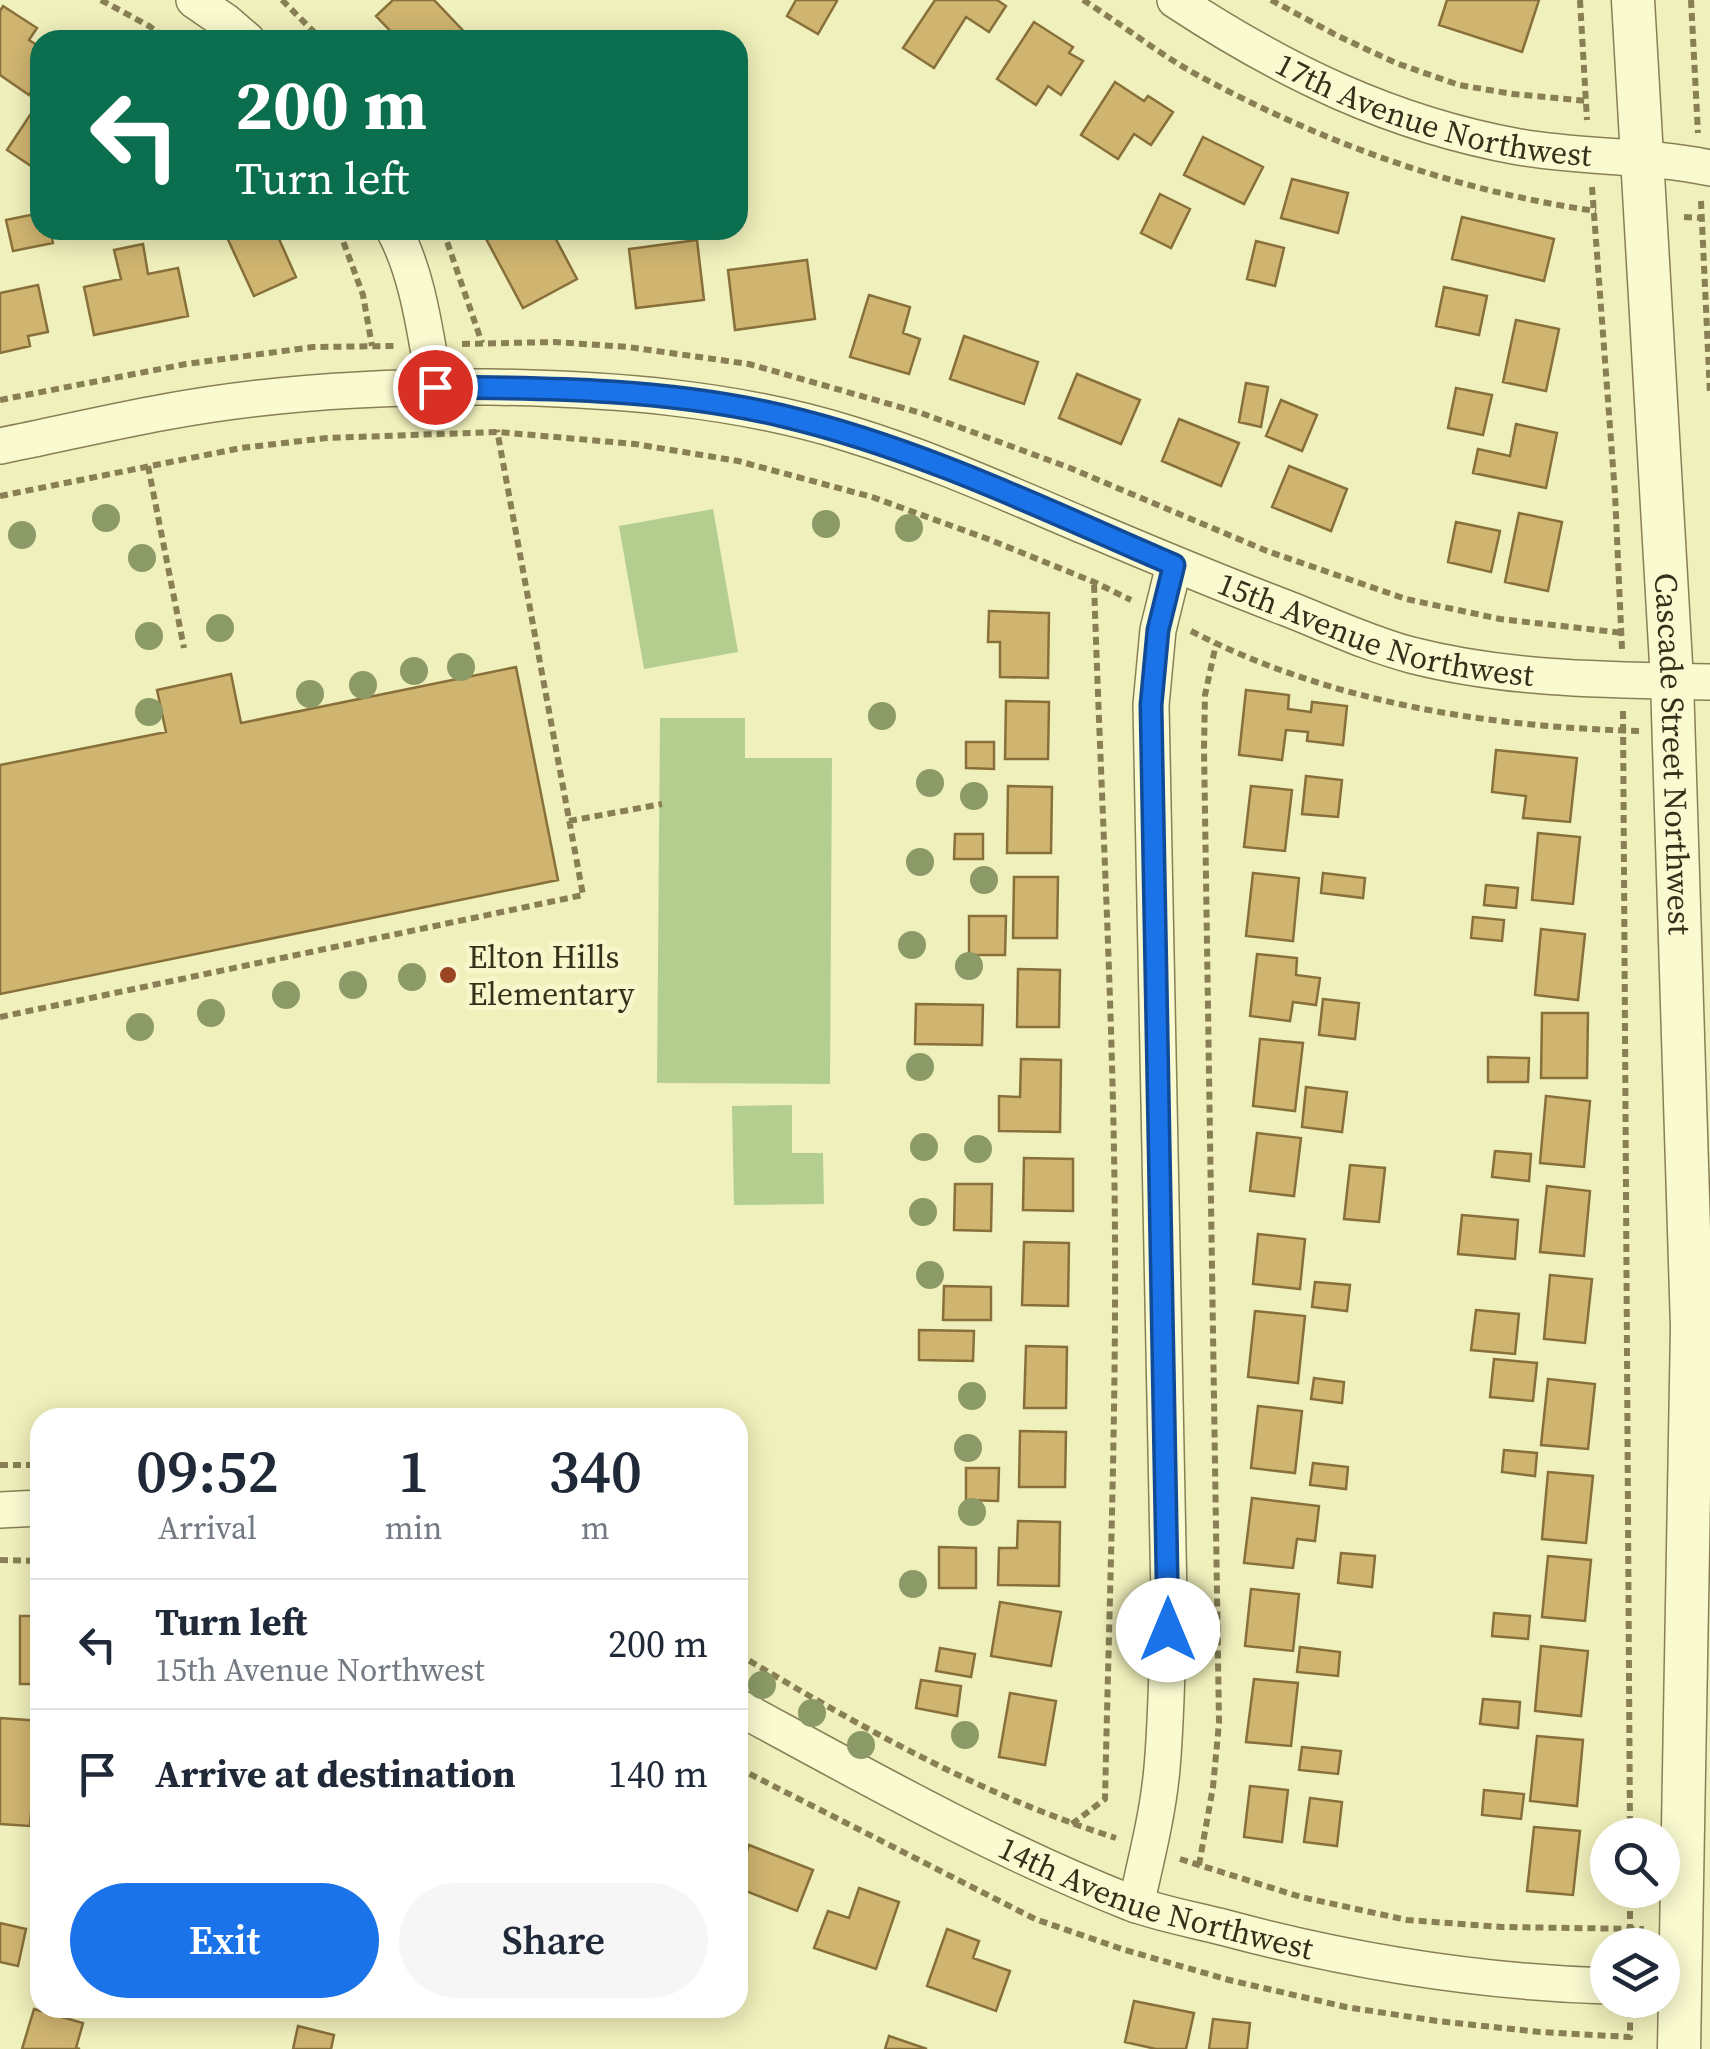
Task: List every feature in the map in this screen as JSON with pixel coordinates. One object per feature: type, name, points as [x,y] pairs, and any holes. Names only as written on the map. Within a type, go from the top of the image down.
[{"type":"street","points":[[194,0],[236,30]]},
{"type":"street","name":"17th Avenue Northwest","points":[[1175,0],[1278,63],[1351,98],[1442,130],[1522,148],[1705,167]]},
{"type":"street","name":"Cascade Street Northwest","points":[[1632,0],[1642,160],[1691,682],[1692,1327],[1673,1928]]},
{"type":"street","points":[[399,240],[420,306],[435,387]]},
{"type":"street","name":"15th Avenue Northwest","points":[[0,446],[167,411],[344,390],[556,388],[645,394],[780,416],[915,456],[1174,565],[1404,654],[1520,675],[1691,682]]},
{"type":"street","points":[[1136,1904],[1162,1772],[1169,1598],[1151,705],[1158,630],[1174,565]]},
{"type":"street","points":[[0,1510],[30,1508]]},
{"type":"street","name":"14th Avenue Northwest","points":[[748,1712],[1028,1860],[1136,1904],[1281,1943],[1414,1967],[1590,1985]]},
{"type":"street","name":"Cascade Street Northwest","points":[[1675,2018],[1679,2049]]},
{"type":"path","points":[[101,0],[155,30]]},
{"type":"path","points":[[282,0],[312,30]]},
{"type":"path","points":[[1271,0],[1366,50],[1459,85],[1586,101],[1580,0]]},
{"type":"path","points":[[1691,0],[1705,167],[1710,394]]},
{"type":"path","points":[[1593,211],[1616,494],[1622,634]]},
{"type":"path","points":[[0,400],[186,364],[313,347],[372,346],[363,294],[343,240]]},
{"type":"path","points":[[446,240],[482,344]]},
{"type":"path","points":[[0,1017],[582,896],[498,432]]},
{"type":"path","points":[[0,496],[241,448],[327,438],[498,432],[634,444],[738,460],[872,496],[1094,582],[1115,1240],[1105,1799],[1072,1824],[948,1772],[865,1729],[748,1660]]},
{"type":"path","points":[[148,466],[184,648]]},
{"type":"path","points":[[1590,1929],[1408,1920],[1302,1897],[1199,1865],[1219,1723],[1204,748],[1205,695],[1216,644],[1289,673],[1388,702],[1489,720],[1623,730],[1630,1818]]},
{"type":"path","points":[[569,821],[662,804]]},
{"type":"path","points":[[0,1464],[30,1465]]},
{"type":"path","points":[[0,1560],[30,1561]]},
{"type":"path","points":[[1630,2018],[1630,2037]]},
{"type":"green space","points":[[713,509],[738,652],[644,669],[619,526]]},
{"type":"green space","points":[[660,718],[745,718],[745,758],[832,758],[830,1084],[657,1083]]},
{"type":"green space","points":[[792,1105],[792,1153],[823,1153],[824,1204],[734,1205],[732,1106]]},
{"type":"building","points":[[393,0],[434,0],[462,30],[389,30],[376,16]]},
{"type":"building","points":[[796,0],[837,1],[818,34],[787,16]]},
{"type":"building","points":[[935,0],[997,0],[1006,6],[989,32],[966,17],[934,68],[903,48]]},
{"type":"building","points":[[1447,0],[1539,0],[1522,52],[1439,25]]},
{"type":"building","points":[[3,6],[37,28],[30,30],[29,95],[0,75]]},
{"type":"building","points":[[1034,22],[1073,47],[1069,53],[1083,61],[1061,95],[1048,86],[1036,105],[997,79]]},
{"type":"building","points":[[1115,82],[1144,101],[1148,96],[1173,112],[1151,145],[1134,134],[1118,159],[1081,135]]},
{"type":"building","points":[[30,115],[30,165],[7,150]]},
{"type":"building","points":[[1203,137],[1263,167],[1244,204],[1184,175]]},
{"type":"building","points":[[1292,179],[1348,193],[1338,233],[1281,218]]},
{"type":"building","points":[[1160,194],[1190,209],[1171,248],[1141,233]]},
{"type":"building","points":[[30,215],[30,240],[53,243],[13,251],[6,220]]},
{"type":"building","points":[[1462,217],[1554,239],[1544,281],[1452,259]]},
{"type":"building","points":[[228,240],[279,240],[296,277],[254,296]]},
{"type":"building","points":[[487,240],[556,240],[577,279],[523,308]]},
{"type":"building","points":[[697,240],[704,300],[636,308],[629,249]]},
{"type":"building","points":[[1256,241],[1284,248],[1275,286],[1247,279]]},
{"type":"building","points":[[143,244],[148,274],[178,268],[188,316],[94,335],[84,287],[121,279],[114,250]]},
{"type":"building","points":[[807,260],[815,319],[735,330],[728,270]]},
{"type":"building","points":[[38,285],[48,332],[28,336],[30,346],[0,353],[0,293]]},
{"type":"building","points":[[1444,287],[1487,296],[1479,335],[1436,326]]},
{"type":"building","points":[[869,295],[910,307],[903,333],[920,339],[909,374],[850,357]]},
{"type":"building","points":[[1516,320],[1559,329],[1546,391],[1503,382]]},
{"type":"building","points":[[964,336],[1038,362],[1024,404],[950,379]]},
{"type":"building","points":[[1077,374],[1140,400],[1121,444],[1059,418]]},
{"type":"building","points":[[1246,383],[1268,387],[1261,427],[1239,422]]},
{"type":"building","points":[[1456,388],[1492,395],[1483,435],[1448,428]]},
{"type":"building","points":[[1281,400],[1317,415],[1302,451],[1266,436]]},
{"type":"building","points":[[1179,419],[1239,443],[1221,486],[1162,461]]},
{"type":"building","points":[[1516,424],[1557,433],[1546,488],[1473,473],[1478,449],[1510,456]]},
{"type":"building","points":[[1289,466],[1347,489],[1331,531],[1272,507]]},
{"type":"building","points":[[1519,513],[1562,522],[1548,591],[1505,582]]},
{"type":"building","points":[[1456,522],[1500,531],[1491,572],[1448,562]]},
{"type":"building","points":[[989,611],[1049,613],[1048,678],[1000,677],[1000,642],[988,642]]},
{"type":"building","name":"Elton Hills Elementary","points":[[516,667],[558,880],[0,994],[0,765],[166,732],[157,690],[231,674],[241,723]]},
{"type":"building","points":[[1246,690],[1289,695],[1288,709],[1311,712],[1312,702],[1347,706],[1343,745],[1307,741],[1308,732],[1286,730],[1282,760],[1239,755]]},
{"type":"building","points":[[1006,701],[1049,702],[1048,759],[1005,759]]},
{"type":"building","points":[[966,742],[994,742],[994,769],[966,768]]},
{"type":"building","points":[[1496,750],[1577,758],[1570,822],[1523,818],[1526,796],[1492,792]]},
{"type":"building","points":[[1306,776],[1342,780],[1338,817],[1302,814]]},
{"type":"building","points":[[1008,786],[1052,787],[1051,853],[1007,853]]},
{"type":"building","points":[[1251,786],[1292,790],[1285,851],[1244,847]]},
{"type":"building","points":[[1538,833],[1580,837],[1573,904],[1532,900]]},
{"type":"building","points":[[955,834],[983,834],[983,859],[954,859]]},
{"type":"building","points":[[1253,873],[1299,878],[1293,941],[1246,936]]},
{"type":"building","points":[[1323,873],[1365,878],[1363,898],[1321,893]]},
{"type":"building","points":[[1014,877],[1058,877],[1057,938],[1013,938]]},
{"type":"building","points":[[1486,885],[1518,888],[1516,908],[1484,905]]},
{"type":"building","points":[[969,916],[1006,916],[1005,955],[969,955]]},
{"type":"building","points":[[1473,917],[1504,920],[1502,941],[1471,938]]},
{"type":"building","points":[[1541,929],[1585,934],[1578,1000],[1535,995]]},
{"type":"building","points":[[1257,954],[1297,958],[1296,975],[1320,978],[1316,1005],[1293,1002],[1290,1021],[1250,1016]]},
{"type":"building","points":[[1018,969],[1060,970],[1059,1027],[1017,1027]]},
{"type":"building","points":[[1323,999],[1359,1003],[1355,1039],[1319,1035]]},
{"type":"building","points":[[916,1004],[983,1005],[982,1045],[915,1044]]},
{"type":"building","points":[[1542,1013],[1588,1013],[1587,1078],[1541,1078]]},
{"type":"building","points":[[1260,1039],[1303,1043],[1295,1111],[1253,1106]]},
{"type":"building","points":[[1488,1057],[1529,1058],[1528,1082],[1488,1082]]},
{"type":"building","points":[[1021,1059],[1061,1060],[1060,1132],[999,1131],[999,1096],[1020,1097]]},
{"type":"building","points":[[1306,1087],[1347,1092],[1342,1132],[1302,1127]]},
{"type":"building","points":[[1546,1096],[1590,1101],[1584,1167],[1540,1163]]},
{"type":"building","points":[[1257,1133],[1301,1138],[1294,1196],[1250,1191]]},
{"type":"building","points":[[1495,1151],[1531,1154],[1529,1181],[1492,1177]]},
{"type":"building","points":[[1024,1158],[1073,1159],[1073,1211],[1023,1210]]},
{"type":"building","points":[[1350,1165],[1385,1168],[1379,1222],[1344,1219]]},
{"type":"building","points":[[955,1184],[992,1184],[991,1231],[954,1230]]},
{"type":"building","points":[[1547,1186],[1590,1191],[1584,1256],[1540,1252]]},
{"type":"building","points":[[1462,1215],[1518,1220],[1515,1259],[1458,1254]]},
{"type":"building","points":[[1258,1234],[1305,1239],[1300,1289],[1253,1284]]},
{"type":"building","points":[[1024,1242],[1069,1243],[1068,1306],[1022,1305]]},
{"type":"building","points":[[1550,1275],[1592,1279],[1585,1343],[1544,1339]]},
{"type":"building","points":[[1315,1282],[1350,1285],[1347,1311],[1312,1307]]},
{"type":"building","points":[[944,1286],[991,1287],[991,1320],[943,1320]]},
{"type":"building","points":[[1476,1310],[1519,1314],[1515,1354],[1471,1350]]},
{"type":"building","points":[[1255,1311],[1305,1316],[1298,1383],[1248,1377]]},
{"type":"building","points":[[919,1330],[974,1331],[973,1361],[919,1360]]},
{"type":"building","points":[[1026,1346],[1067,1347],[1066,1408],[1024,1408]]},
{"type":"building","points":[[1494,1359],[1537,1363],[1533,1401],[1490,1397]]},
{"type":"building","points":[[1314,1378],[1344,1382],[1342,1403],[1311,1399]]},
{"type":"building","points":[[1548,1379],[1595,1384],[1588,1449],[1541,1445]]},
{"type":"building","points":[[1258,1406],[1302,1411],[1295,1473],[1251,1468]]},
{"type":"building","points":[[1020,1431],[1066,1432],[1065,1487],[1019,1487]]},
{"type":"building","points":[[1504,1450],[1537,1453],[1535,1476],[1502,1472]]},
{"type":"building","points":[[1313,1463],[1348,1467],[1346,1489],[1310,1485]]},
{"type":"building","points":[[966,1468],[999,1468],[998,1501],[966,1500]]},
{"type":"building","points":[[1548,1472],[1593,1476],[1586,1543],[1542,1539]]},
{"type":"building","points":[[1252,1498],[1319,1506],[1315,1541],[1297,1539],[1293,1568],[1244,1563]]},
{"type":"building","points":[[1018,1521],[1060,1522],[1059,1586],[998,1585],[999,1548],[1017,1548]]},
{"type":"building","points":[[939,1547],[976,1548],[976,1588],[939,1588]]},
{"type":"building","points":[[1341,1553],[1375,1556],[1372,1587],[1338,1583]]},
{"type":"building","points":[[1548,1556],[1591,1560],[1585,1621],[1542,1617]]},
{"type":"building","points":[[1251,1589],[1299,1594],[1293,1651],[1245,1646]]},
{"type":"building","points":[[1000,1602],[1061,1612],[1051,1666],[991,1656]]},
{"type":"building","points":[[1494,1613],[1530,1616],[1528,1639],[1492,1636]]},
{"type":"building","points":[[20,1616],[30,1616],[30,1684],[20,1684]]},
{"type":"building","points":[[1541,1646],[1588,1651],[1581,1716],[1535,1711]]},
{"type":"building","points":[[1300,1647],[1340,1652],[1338,1676],[1297,1672]]},
{"type":"building","points":[[940,1648],[975,1654],[971,1677],[936,1671]]},
{"type":"building","points":[[1254,1679],[1298,1683],[1291,1746],[1246,1742]]},
{"type":"building","points":[[921,1680],[961,1686],[957,1716],[916,1708]]},
{"type":"building","points":[[1010,1693],[1056,1701],[1045,1765],[999,1757]]},
{"type":"building","points":[[1483,1699],[1520,1702],[1518,1728],[1480,1724]]},
{"type":"building","points":[[0,1718],[30,1720],[30,1826],[0,1824]]},
{"type":"building","points":[[1537,1736],[1583,1740],[1577,1806],[1530,1801]]},
{"type":"building","points":[[1302,1747],[1341,1751],[1338,1774],[1299,1770]]},
{"type":"building","points":[[1250,1786],[1288,1790],[1282,1842],[1244,1837]]},
{"type":"building","points":[[1484,1790],[1524,1794],[1521,1819],[1482,1815]]},
{"type":"building","points":[[1310,1798],[1342,1802],[1337,1846],[1304,1842]]},
{"type":"building","points":[[1534,1827],[1580,1831],[1573,1895],[1527,1891]]},
{"type":"building","points":[[748,1848],[813,1870],[797,1911],[748,1892]]},
{"type":"building","points":[[859,1888],[899,1902],[876,1969],[814,1948],[828,1911],[849,1918]]},
{"type":"building","points":[[0,1923],[26,1929],[18,1966],[0,1962]]},
{"type":"building","points":[[947,1929],[979,1941],[973,1958],[1010,1971],[996,2011],[927,1986]]},
{"type":"building","points":[[1134,2001],[1194,2013],[1186,2049],[1156,2049],[1125,2042]]},
{"type":"building","points":[[31,2018],[66,2018],[83,2023],[76,2048],[80,2049],[22,2049]]},
{"type":"building","points":[[1213,2019],[1250,2023],[1247,2049],[1209,2049]]},
{"type":"building","points":[[298,2026],[334,2035],[331,2049],[293,2049]]},
{"type":"building","points":[[889,2036],[927,2049],[885,2049]]},
{"type":"place","name":"Elton Hills Elementary","points":[[448,975]]},
{"type":"route","points":[[435,387],[556,388],[645,394],[780,416],[915,456],[1174,565],[1158,630],[1151,705],[1168,1630]]}]
